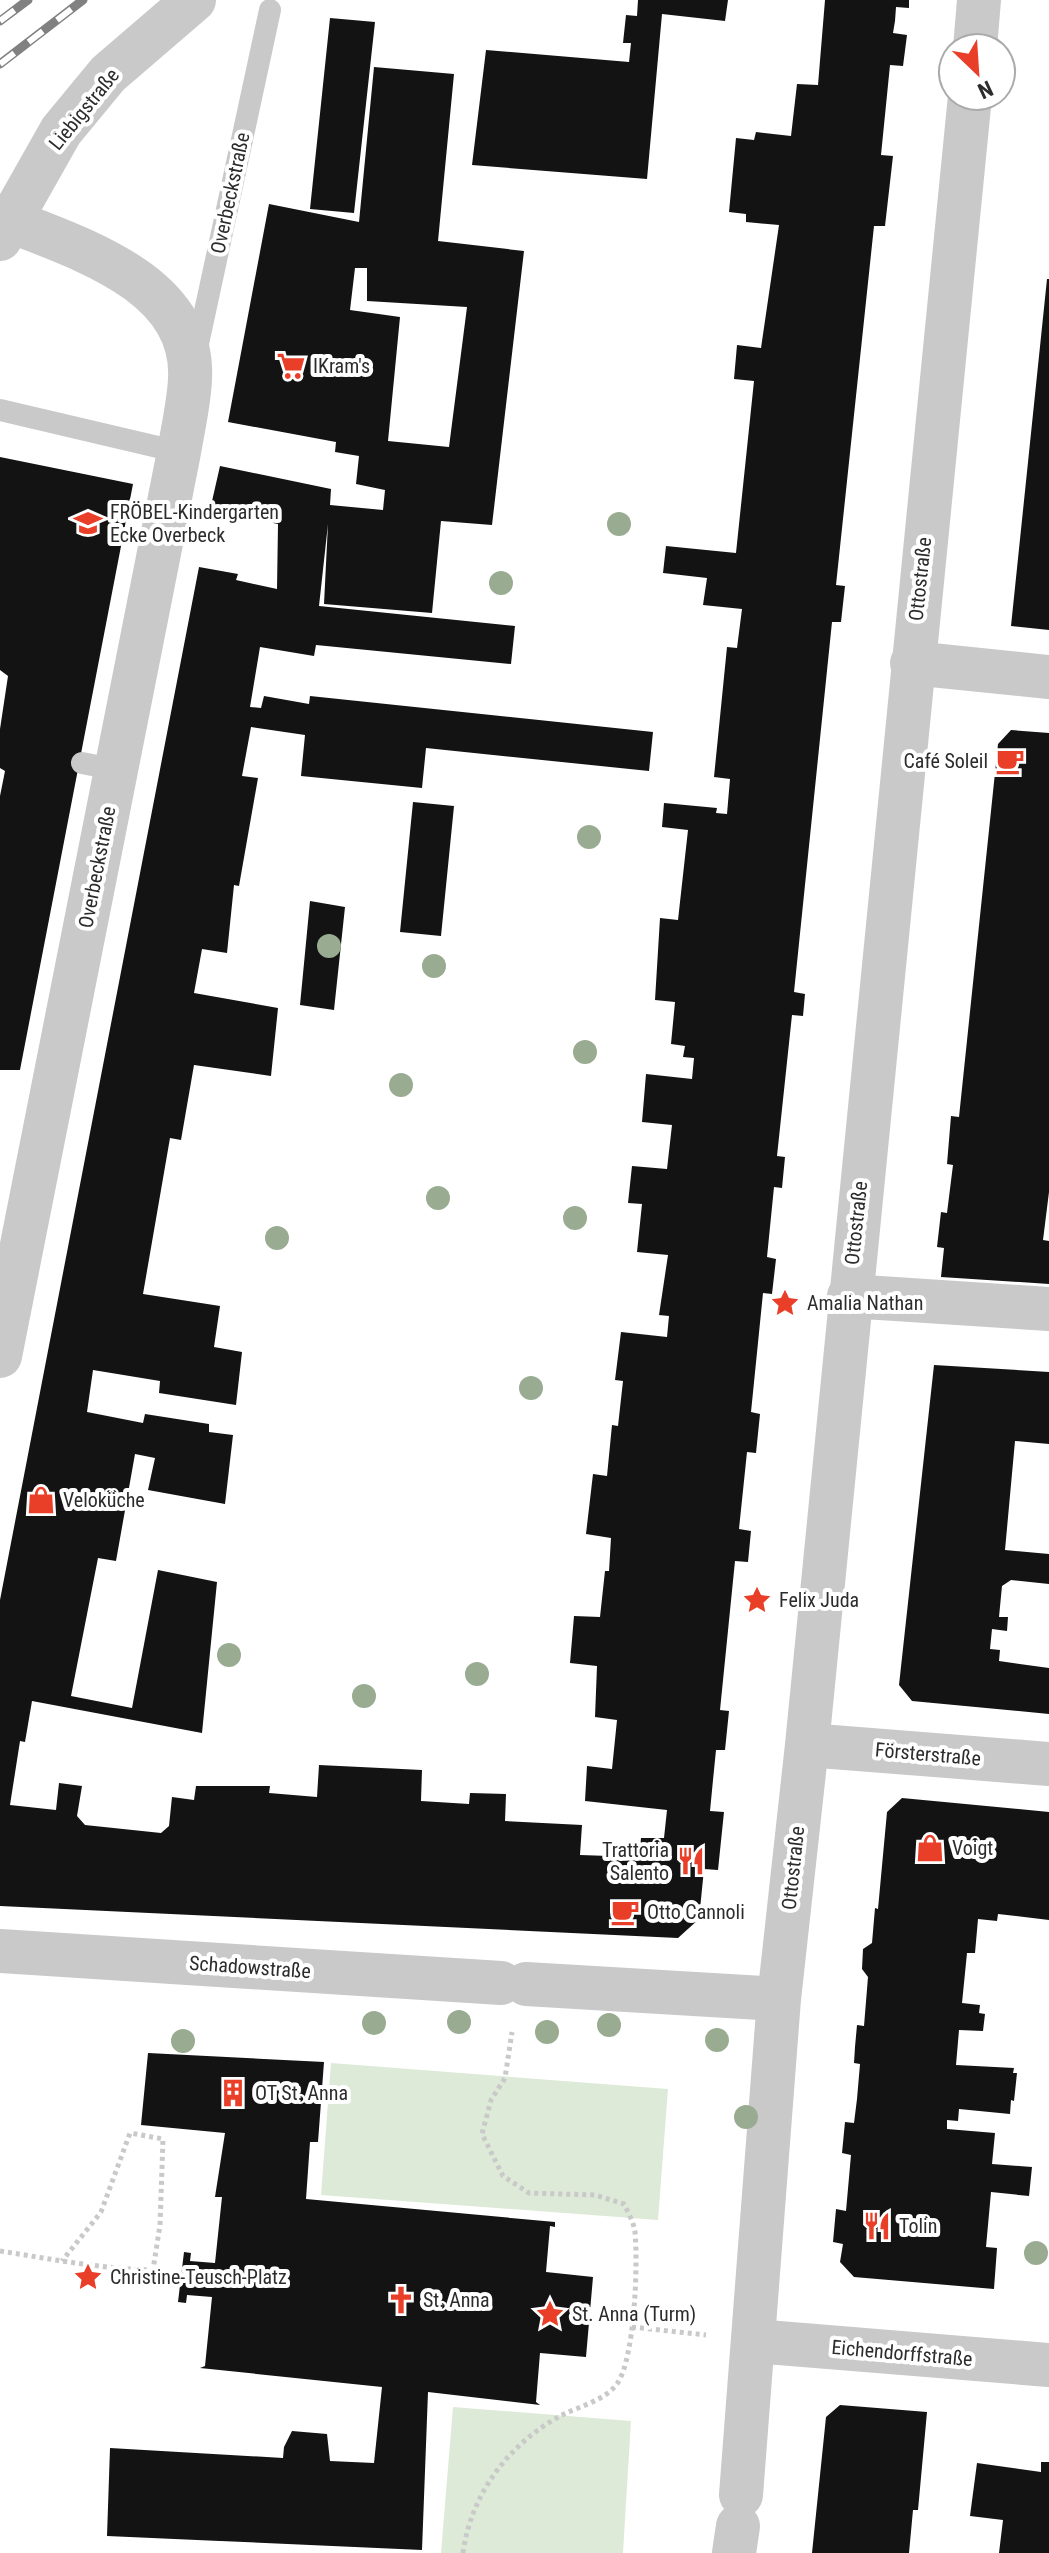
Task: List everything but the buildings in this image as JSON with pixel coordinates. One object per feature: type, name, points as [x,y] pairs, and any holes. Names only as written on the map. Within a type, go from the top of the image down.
[{"type":"street","name":"Liebigstraße","points":[[6,230],[61,131],[108,74],[194,0]]},
{"type":"street","points":[[976,32],[979,0]]},
{"type":"street","name":"Ottostraße","points":[[737,2525],[755,2341],[779,1999],[807,1745],[968,112]]},
{"type":"street","name":"Overbeckstraße","points":[[0,1356],[99,766],[179,452],[190,377],[176,321],[160,299],[87,251],[6,230]]},
{"type":"street","points":[[912,663],[1049,677]]},
{"type":"street","points":[[849,1296],[1049,1309]]},
{"type":"street","name":"Försterstraße","points":[[807,1745],[1049,1764]]},
{"type":"street","name":"Schadowstraße","points":[[0,1951],[779,1999]]},
{"type":"street","name":"Eichendorffstraße","points":[[755,2341],[1049,2365]]},
{"type":"lane","name":"Overbeckstraße","points":[[190,377],[270,10]]},
{"type":"lane","points":[[0,410],[179,452]]},
{"type":"path","points":[[463,2553],[467,2527],[478,2500],[499,2468],[542,2426],[603,2396],[617,2383],[632,2327],[635,2229],[624,2204],[595,2195],[529,2193],[503,2176],[490,2155],[482,2134],[491,2100],[505,2078],[512,2028]]},
{"type":"path","points":[[62,2261],[101,2212],[130,2133],[163,2139],[160,2225],[153,2270]]},
{"type":"path","points":[[0,2251],[181,2276]]},
{"type":"path","points":[[632,2327],[702,2335]]},
{"type":"green space","points":[[331,2063],[668,2089],[658,2220],[321,2195]]},
{"type":"green space","points":[[453,2407],[631,2421],[623,2553],[441,2553]]},
{"type":"railway","points":[[0,21],[28,0]]},
{"type":"railway","points":[[0,64],[83,0]]},
{"type":"place","name":"IKram's","points":[[291,366]]},
{"type":"place","name":"FRÖBEL-Kindergarten Ecke Overbeck","points":[[88,523]]},
{"type":"place","name":"Café Soleil","points":[[1010,761]]},
{"type":"place","name":"Amalia Nathan","points":[[785,1303]]},
{"type":"place","name":"Veloküche","points":[[41,1500]]},
{"type":"place","name":"Felix Juda","points":[[757,1600]]},
{"type":"place","name":"Voigt","points":[[930,1848]]},
{"type":"place","name":"Trattoria Salento","points":[[691,1861]]},
{"type":"place","name":"Otto Cannoli","points":[[625,1912]]},
{"type":"place","name":"OT St. Anna","points":[[233,2093]]},
{"type":"place","name":"Tolin","points":[[877,2226]]},
{"type":"place","name":"Christine-Teusch-Platz","points":[[88,2277]]},
{"type":"place","name":"St. Anna","points":[[401,2300]]},
{"type":"place","name":"St. Anna (Turm)","points":[[550,2314]]}]
